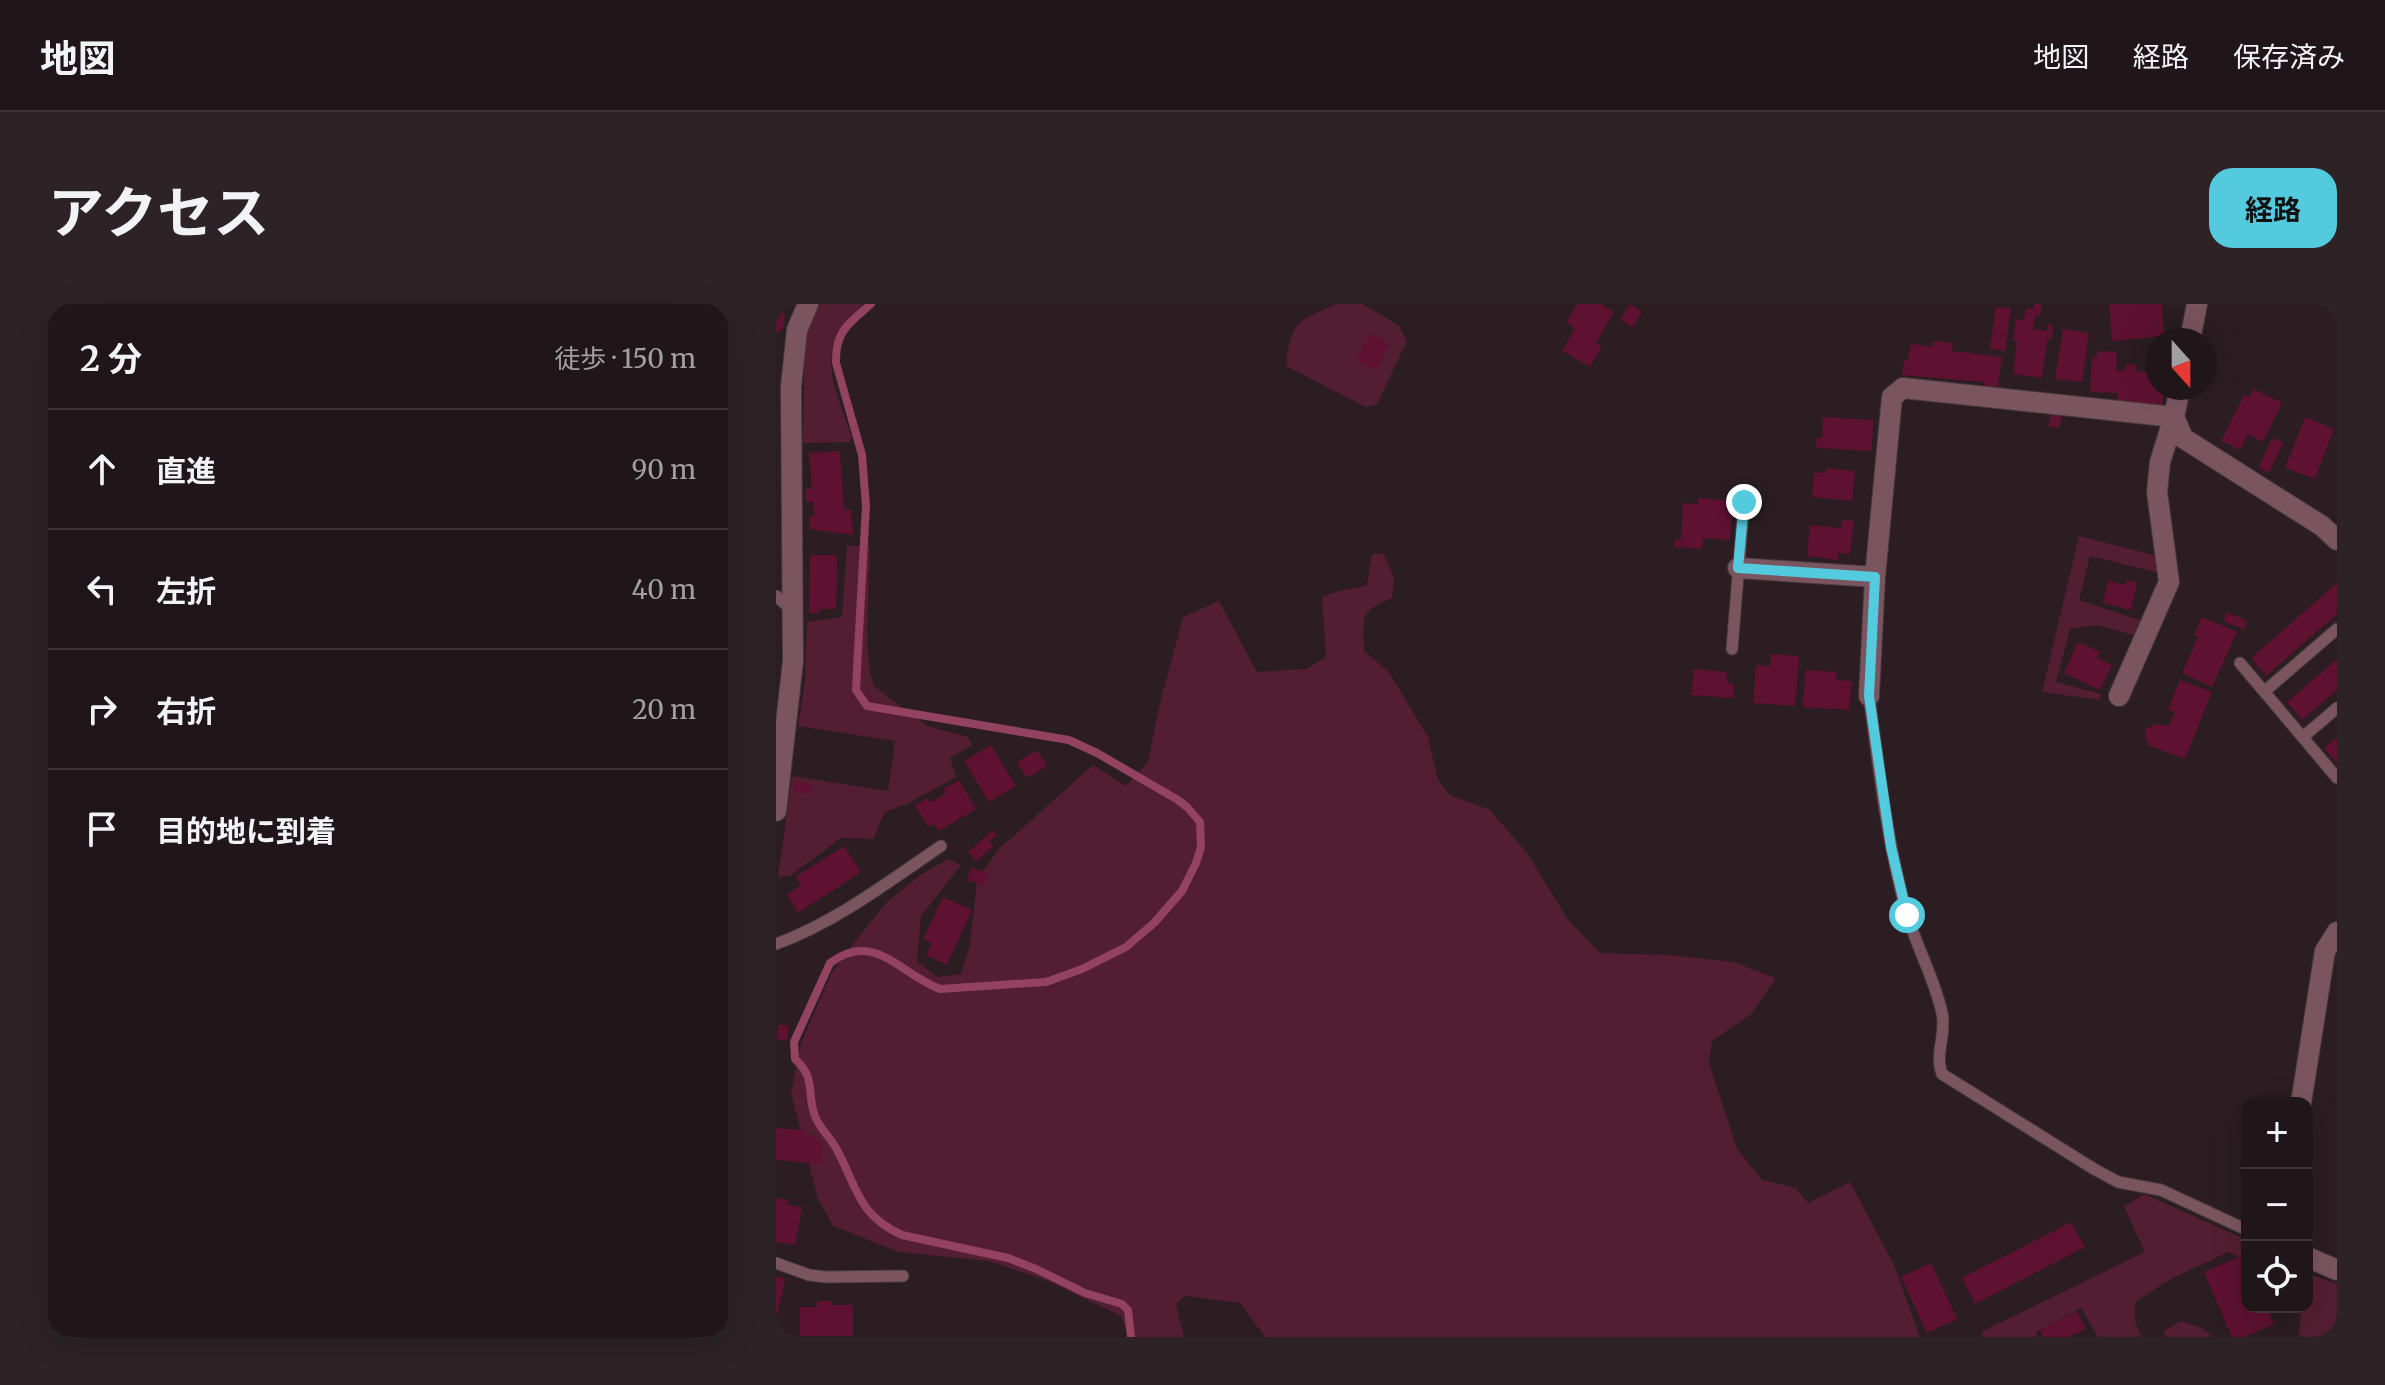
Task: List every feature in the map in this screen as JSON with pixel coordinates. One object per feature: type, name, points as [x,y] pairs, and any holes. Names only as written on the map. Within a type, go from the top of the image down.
[{"type":"street","points":[[776,811],[793,661],[787,616],[791,387],[797,330],[808,304]]},
{"type":"street","points":[[2192,328],[2197,304]]},
{"type":"street","points":[[1869,696],[1875,577],[1892,397],[1903,388],[2174,417]]},
{"type":"street","points":[[2119,696],[2169,582],[2157,492],[2160,462],[2178,400]]},
{"type":"street","points":[[2174,417],[2183,438],[2322,526],[2337,540]]},
{"type":"street","points":[[1738,568],[1875,577]]},
{"type":"street","points":[[2302,1097],[2325,951],[2337,932]]},
{"type":"street","points":[[2313,1260],[2337,1270]]},
{"type":"lane","points":[[1732,649],[1744,502]]},
{"type":"lane","points":[[776,596],[787,616]]},
{"type":"lane","points":[[2265,691],[2337,629]]},
{"type":"lane","points":[[2240,663],[2337,778]]},
{"type":"lane","points":[[1869,696],[1891,847],[1907,915],[1943,1015],[1937,1061],[1942,1074],[2118,1182],[2161,1190],[2241,1227]]},
{"type":"lane","points":[[2303,737],[2337,708]]},
{"type":"lane","points":[[776,944],[855,905],[941,846]]},
{"type":"lane","points":[[776,1263],[809,1275],[825,1277],[903,1276]]},
{"type":"shaded area","points":[[815,304],[863,304],[847,321],[832,352],[834,383],[852,437],[849,442],[803,443],[805,325]]},
{"type":"shaded area","points":[[1336,304],[1363,304],[1399,326],[1407,341],[1377,404],[1366,407],[1286,366],[1290,339],[1298,324]]},
{"type":"shaded area","points":[[2079,536],[2154,555],[2159,573],[2090,556],[2079,600],[2142,621],[2137,636],[2097,625],[2070,629],[2056,682],[2101,694],[2100,700],[2042,692]]},
{"type":"shaded area","points":[[847,545],[870,547],[867,629],[869,670],[874,686],[927,726],[968,737],[972,745],[950,758],[956,777],[907,804],[885,812],[873,839],[841,838],[790,876],[778,877],[792,776],[888,791],[895,741],[798,726],[805,681],[807,622],[842,617]]},
{"type":"shaded area","points":[[1383,553],[1394,577],[1392,598],[1373,607],[1365,617],[1364,651],[1388,671],[1428,737],[1438,780],[1450,795],[1490,810],[1527,853],[1568,920],[1600,953],[1669,955],[1733,962],[1776,978],[1751,1014],[1712,1041],[1709,1063],[1737,1149],[1762,1180],[1796,1188],[1808,1203],[1850,1182],[1894,1265],[1920,1337],[1265,1337],[1240,1303],[1185,1296],[1176,1304],[1184,1337],[1129,1337],[1121,1316],[1048,1281],[989,1261],[899,1252],[833,1226],[818,1199],[791,1093],[801,1043],[832,972],[886,903],[920,875],[948,859],[961,865],[921,916],[917,961],[937,977],[961,974],[970,944],[977,880],[999,849],[1093,765],[1126,786],[1148,762],[1183,617],[1219,601],[1257,672],[1306,669],[1326,657],[1322,597],[1367,585],[1372,554]]},
{"type":"shaded area","points":[[2144,1194],[2241,1237],[2241,1258],[2228,1252],[2169,1280],[2135,1302],[2135,1322],[2142,1337],[2098,1337],[2081,1308],[2036,1332],[2038,1337],[1983,1337],[1981,1332],[2145,1252],[2124,1207]]},
{"type":"shaded area","points":[[2313,1275],[2337,1284],[2337,1337],[2299,1337],[2301,1313],[2313,1313]]},
{"type":"shaded area","points":[[2181,1321],[2201,1328],[2213,1337],[2165,1337],[2164,1331]]},
{"type":"building","points":[[1577,304],[1601,304],[1614,312],[1596,343],[1602,346],[1590,367],[1562,351],[1575,328],[1566,323]]},
{"type":"building","points":[[1630,304],[1642,312],[1633,327],[1620,320]]},
{"type":"building","points":[[2034,304],[2042,304],[2040,316],[2035,315],[2033,329],[2047,331],[2048,324],[2053,326],[2052,338],[2047,340],[2042,378],[2013,374],[2016,319],[2024,321],[2026,308],[2033,309]]},
{"type":"building","points":[[2109,304],[2162,304],[2164,328],[2145,328],[2145,338],[2112,341]]},
{"type":"building","points":[[1996,307],[2011,308],[2005,351],[1990,349]]},
{"type":"building","points":[[781,309],[785,317],[783,329],[776,333],[776,311]]},
{"type":"building","points":[[2063,329],[2089,333],[2082,382],[2055,379]]},
{"type":"building","points":[[1370,334],[1389,344],[1376,370],[1356,360]]},
{"type":"building","points":[[1934,341],[1953,343],[1952,351],[2002,357],[1998,387],[1985,386],[1984,382],[1902,375],[1911,344],[1933,347]]},
{"type":"building","points":[[2097,351],[2117,352],[2116,370],[2125,371],[2126,364],[2137,365],[2136,371],[2145,371],[2145,400],[2163,400],[2162,405],[2117,402],[2118,393],[2090,392],[2092,357],[2097,358]]},
{"type":"building","points":[[2253,389],[2282,403],[2263,442],[2248,434],[2240,450],[2221,441],[2244,395],[2249,398]]},
{"type":"building","points":[[2052,412],[2062,415],[2059,428],[2048,426]]},
{"type":"building","points":[[1823,417],[1873,420],[1872,451],[1816,448],[1817,438],[1822,438]]},
{"type":"building","points":[[2305,417],[2334,429],[2315,479],[2285,468]]},
{"type":"building","points":[[2272,438],[2283,443],[2269,473],[2258,468]]},
{"type":"building","points":[[840,451],[844,510],[851,510],[853,535],[810,529],[809,516],[814,516],[813,502],[806,502],[805,489],[812,489],[809,453]]},
{"type":"building","points":[[1826,468],[1855,471],[1852,501],[1812,497],[1814,472],[1825,473]]},
{"type":"building","points":[[1698,498],[1733,501],[1730,540],[1703,538],[1702,549],[1674,547],[1674,539],[1681,540],[1683,503],[1698,504]]},
{"type":"building","points":[[1842,520],[1854,521],[1850,554],[1838,553],[1838,560],[1807,556],[1810,525],[1841,528]]},
{"type":"building","points":[[810,555],[837,555],[836,609],[819,609],[819,613],[809,613]]},
{"type":"building","points":[[2127,580],[2137,583],[2131,610],[2103,603],[2108,581],[2125,585]]},
{"type":"building","points":[[2337,583],[2337,614],[2266,676],[2251,658]]},
{"type":"building","points":[[2227,612],[2247,621],[2244,630],[2224,621]]},
{"type":"building","points":[[2202,617],[2237,632],[2212,687],[2182,673],[2198,637],[2194,635]]},
{"type":"building","points":[[2078,642],[2100,652],[2097,658],[2112,665],[2100,690],[2064,673]]},
{"type":"building","points":[[1771,654],[1799,656],[1795,706],[1753,703],[1756,665],[1770,666]]},
{"type":"building","points":[[2337,659],[2337,690],[2302,720],[2287,702]]},
{"type":"building","points":[[1694,669],[1727,672],[1727,683],[1734,683],[1733,698],[1691,695]]},
{"type":"building","points":[[1805,670],[1837,672],[1836,680],[1852,681],[1849,710],[1803,707]]},
{"type":"building","points":[[2180,680],[2212,692],[2185,759],[2150,746],[2145,737],[2146,729],[2155,724],[2169,726],[2175,712],[2168,710]]},
{"type":"building","points":[[2337,737],[2337,763],[2324,748]]},
{"type":"building","points":[[991,745],[1016,786],[989,802],[964,761]]},
{"type":"building","points":[[1037,750],[1047,766],[1027,778],[1017,762]]},
{"type":"building","points":[[959,780],[976,809],[939,831],[934,824],[928,827],[915,805],[928,798],[930,803],[946,793],[943,789]]},
{"type":"building","points":[[794,781],[812,784],[810,794],[793,791]]},
{"type":"building","points":[[993,830],[997,835],[989,841],[994,846],[976,861],[968,852]]},
{"type":"building","points":[[844,846],[861,872],[798,913],[787,895],[801,885],[795,877]]},
{"type":"building","points":[[971,868],[988,873],[984,885],[967,880]]},
{"type":"building","points":[[943,897],[972,910],[947,965],[926,955],[932,943],[923,939]]},
{"type":"building","points":[[779,1024],[789,1026],[787,1041],[776,1039]]},
{"type":"building","points":[[776,1128],[805,1130],[805,1135],[817,1136],[823,1145],[821,1164],[776,1160]]},
{"type":"building","points":[[776,1198],[788,1200],[787,1205],[802,1207],[795,1245],[776,1242]]},
{"type":"building","points":[[2071,1222],[2085,1247],[1975,1304],[1962,1278]]},
{"type":"building","points":[[2241,1256],[2241,1313],[2269,1313],[2274,1324],[2245,1337],[2232,1337],[2204,1272]]},
{"type":"building","points":[[1931,1263],[1957,1319],[1927,1333],[1901,1277]]},
{"type":"building","points":[[776,1276],[785,1279],[777,1315],[776,1315]]},
{"type":"building","points":[[817,1301],[853,1305],[853,1336],[800,1336],[800,1307],[817,1307]]},
{"type":"building","points":[[2077,1311],[2086,1329],[2069,1337],[2043,1337],[2040,1330]]},
{"type":"waterway","points":[[871,304],[845,329],[836,352],[836,363],[862,455],[866,506],[856,690],[867,706],[1069,740],[1097,753],[1187,807],[1200,822],[1201,847],[1182,891],[1154,923],[1126,947],[1082,969],[1046,982],[940,989],[873,953],[860,951],[845,954],[830,963],[794,1042],[795,1059],[809,1080],[812,1108],[817,1120],[836,1148],[860,1198],[876,1218],[902,1235],[1008,1258],[1085,1293],[1122,1304],[1128,1310],[1131,1337]]},
{"type":"route","points":[[1744,502],[1738,568],[1875,577],[1869,696],[1891,847],[1907,915]]}]
